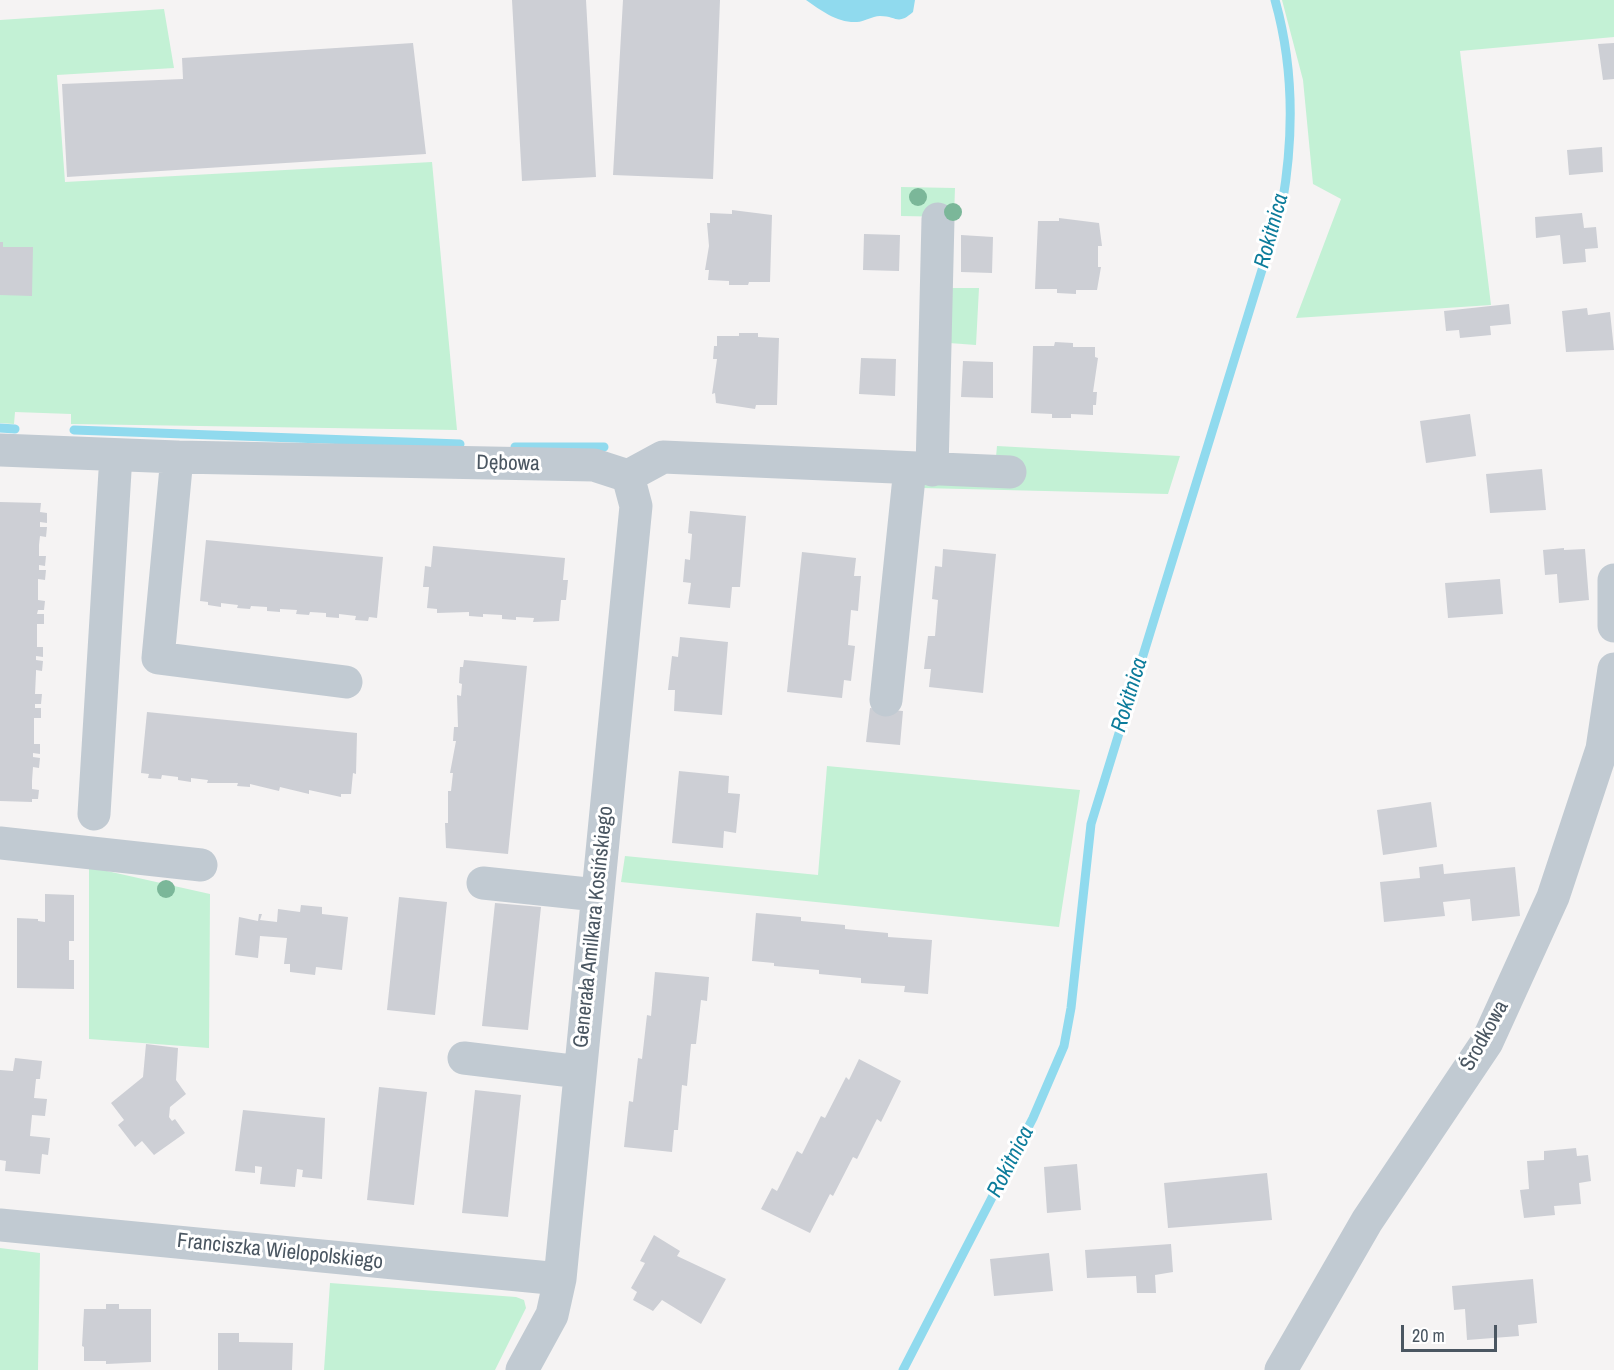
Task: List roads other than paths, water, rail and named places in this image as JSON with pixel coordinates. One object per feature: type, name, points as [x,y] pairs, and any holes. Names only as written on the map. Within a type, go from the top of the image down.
[{"type":"street","points":[[886,700],[921,469],[938,219]]},
{"type":"street","name":"Dębowa","points":[[0,450],[177,458],[594,465],[628,476]]},
{"type":"street","points":[[94,814],[116,455]]},
{"type":"street","points":[[177,458],[158,658],[346,682]]},
{"type":"street","points":[[628,476],[663,458],[1010,472]]},
{"type":"street","name":"Generała Amilkara Kosińskiego","points":[[522,1370],[552,1315],[560,1279],[636,506],[628,476]]},
{"type":"street","points":[[1614,580],[1614,626]]},
{"type":"street","name":"Środkowa","points":[[1281,1370],[1367,1221],[1486,1042],[1553,897],[1608,748],[1614,669]]},
{"type":"street","points":[[0,843],[201,865]]},
{"type":"street","points":[[483,882],[597,895]]},
{"type":"street","points":[[464,1058],[580,1072]]},
{"type":"street","name":"Franciszka Wielopolskiego","points":[[0,1225],[560,1279]]},
{"type":"water","points":[[806,0],[915,0],[913,12],[903,19],[880,16],[850,22],[824,12]]},
{"type":"waterway","name":"Rokitnica","points":[[903,1370],[1033,1118],[1064,1046],[1071,1008],[1091,824],[1282,205],[1289,153],[1290,102],[1286,51],[1275,0]]},
{"type":"waterway","points":[[0,428],[15,429]]},
{"type":"waterway","points":[[74,430],[460,444]]},
{"type":"waterway","points":[[515,447],[604,447]]}]
